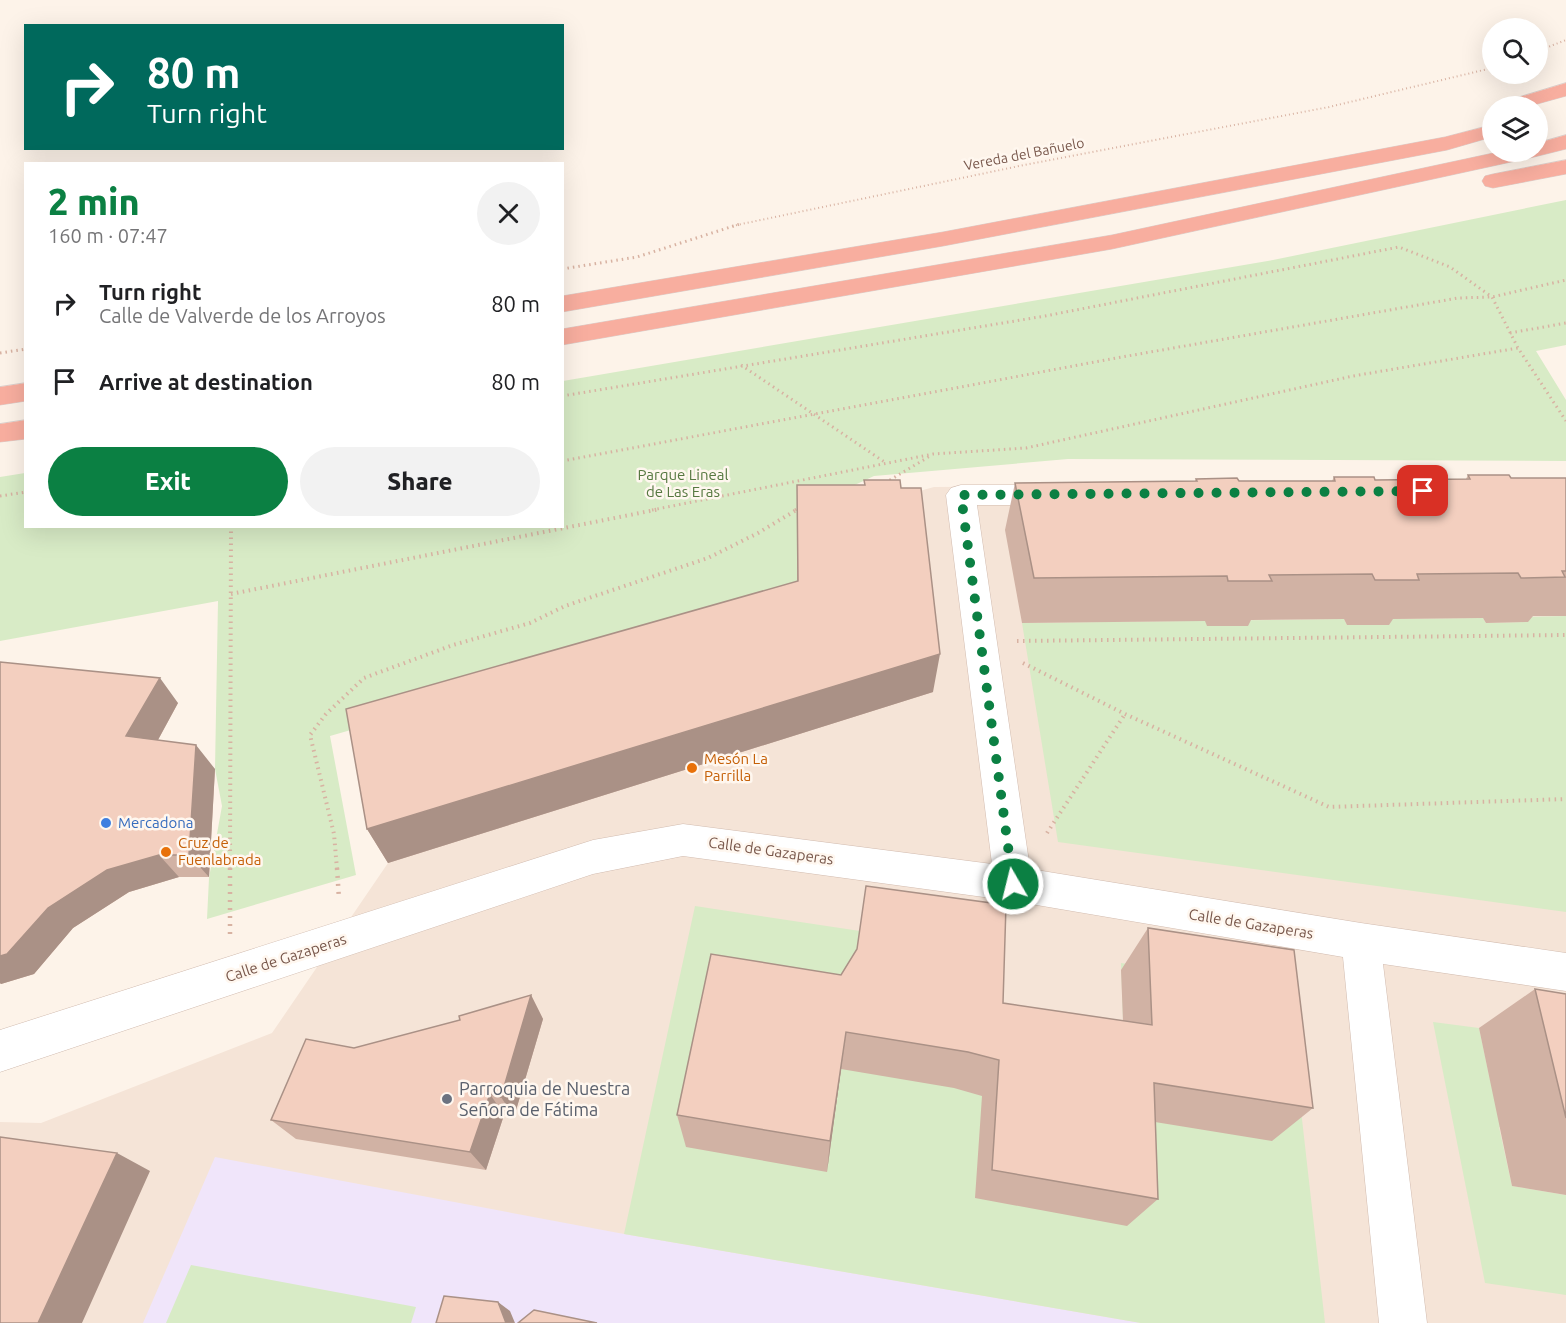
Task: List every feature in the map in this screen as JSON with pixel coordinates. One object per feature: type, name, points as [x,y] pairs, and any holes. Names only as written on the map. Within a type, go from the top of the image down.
[{"type":"highway","points":[[1543,96],[1566,89]]},
{"type":"highway","points":[[1247,180],[1482,115]]},
{"type":"highway","points":[[564,304],[943,239],[1482,133]]},
{"type":"highway","points":[[1548,146],[1566,142]]},
{"type":"highway","points":[[564,337],[1112,242],[1482,162]]},
{"type":"highway","points":[[1112,242],[1338,213],[1566,166]]},
{"type":"highway","points":[[0,396],[24,392]]},
{"type":"highway","points":[[0,433],[24,429]]},
{"type":"street","points":[[1013,884],[961,495],[1088,495]]},
{"type":"street","name":"Calle de Gazaperas","points":[[0,1052],[593,857],[683,840],[1013,884],[1361,942],[1566,972]]},
{"type":"street","points":[[1361,942],[1404,1323]]},
{"type":"path","points":[[1548,47],[1566,40]]},
{"type":"path","name":"Vereda del Bañuelo","points":[[564,269],[637,257],[731,225],[1329,106],[1482,70]]},
{"type":"path","points":[[564,396],[1044,316],[1399,247],[1450,267],[1492,297],[1518,348],[1566,421]]},
{"type":"path","points":[[564,460],[818,415],[1245,333],[1458,298],[1492,297],[1566,280]]},
{"type":"path","points":[[1510,333],[1566,323]]},
{"type":"path","points":[[564,528],[933,454],[1026,448],[1353,376],[1518,348]]},
{"type":"path","points":[[0,352],[24,349]]},
{"type":"path","points":[[741,365],[887,463]]},
{"type":"path","points":[[879,486],[933,454]]},
{"type":"path","points":[[0,496],[24,492]]},
{"type":"path","points":[[343,940],[334,834],[310,735],[326,714],[364,678],[453,645],[530,624],[565,606],[708,558],[758,533],[793,509],[802,506]]},
{"type":"path","points":[[230,977],[231,528]]},
{"type":"path","points":[[231,594],[562,528]]},
{"type":"path","points":[[980,642],[1566,635]]},
{"type":"path","points":[[980,642],[1125,714],[1329,807],[1566,799]]},
{"type":"path","points":[[1013,884],[1125,714]]},
{"type":"shaded area","points":[[1566,483],[1566,1323],[0,1323],[0,1122],[41,1123],[272,1033],[388,863],[379,826],[797,525],[934,487]]},
{"type":"shaded area","points":[[215,1157],[624,1234],[1141,1323],[143,1323]]},
{"type":"green space","name":"Parque Lineal de Las Eras","points":[[1566,200],[1566,345],[1536,351],[1566,400],[1566,461],[1068,459],[874,476],[829,497],[797,525],[797,601],[330,736],[356,875],[207,919],[209,878],[222,806],[215,769],[218,601],[0,641],[0,477],[24,473],[24,528],[564,528],[564,381],[1273,260]]},
{"type":"green space","points":[[1566,616],[1566,912],[1058,842],[1022,623],[1344,619],[1347,625],[1388,625],[1386,619],[1483,618],[1486,623],[1527,622],[1525,617]]},
{"type":"green space","points":[[695,906],[860,931],[988,998],[1145,1066],[1123,1020],[1121,963],[1287,986],[1325,1323],[1141,1323],[624,1234]]},
{"type":"green space","points":[[1433,1022],[1479,1028],[1490,1080],[1522,1130],[1499,1127],[1512,1186],[1566,1195],[1566,1295],[1485,1283]]},
{"type":"green space","points":[[191,1265],[416,1307],[411,1323],[166,1323]]},
{"type":"building","points":[[1468,475],[1566,478],[1566,571],[1562,571],[1565,577],[1521,578],[1518,573],[1417,574],[1419,580],[1375,580],[1372,574],[1269,575],[1272,581],[1228,581],[1227,576],[1034,578],[1015,483],[1197,481],[1196,479],[1237,478],[1239,481],[1335,481],[1334,477],[1374,477],[1375,480],[1470,479]]},
{"type":"building","points":[[864,480],[900,480],[901,488],[921,488],[940,654],[367,829],[346,709],[798,581],[797,485],[865,485]]},
{"type":"building","name":"Mercadona","points":[[0,662],[160,678],[126,736],[196,745],[189,855],[159,855],[107,870],[48,908],[7,954],[0,956]]},
{"type":"building","points":[[866,886],[1006,905],[1003,1003],[1152,1025],[1148,928],[1294,950],[1313,1108],[1154,1083],[1158,1199],[992,1170],[999,1060],[968,1052],[846,1032],[830,1141],[677,1115],[711,954],[841,975],[857,949]]},
{"type":"building","points":[[1535,989],[1566,994],[1566,1118]]},
{"type":"building","points":[[531,995],[501,1097],[490,1094],[470,1152],[271,1120],[306,1039],[354,1048],[460,1020],[459,1016]]},
{"type":"building","points":[[0,1137],[117,1153],[38,1323],[0,1323]]},
{"type":"building","points":[[444,1296],[498,1302],[506,1323],[436,1323]]},
{"type":"building","points":[[534,1310],[597,1323],[518,1323]]},
{"type":"place","name":"Mesón La Parrilla","points":[[692,768]]},
{"type":"place","name":"Mercadona","points":[[106,823]]},
{"type":"place","name":"Cruz de Fuenlabrada","points":[[166,852]]},
{"type":"place","name":"Parroquia de Nuestra Señora de Fátima","points":[[447,1099]]},
{"type":"route","points":[[1013,884],[961,495],[1423,491]]}]
